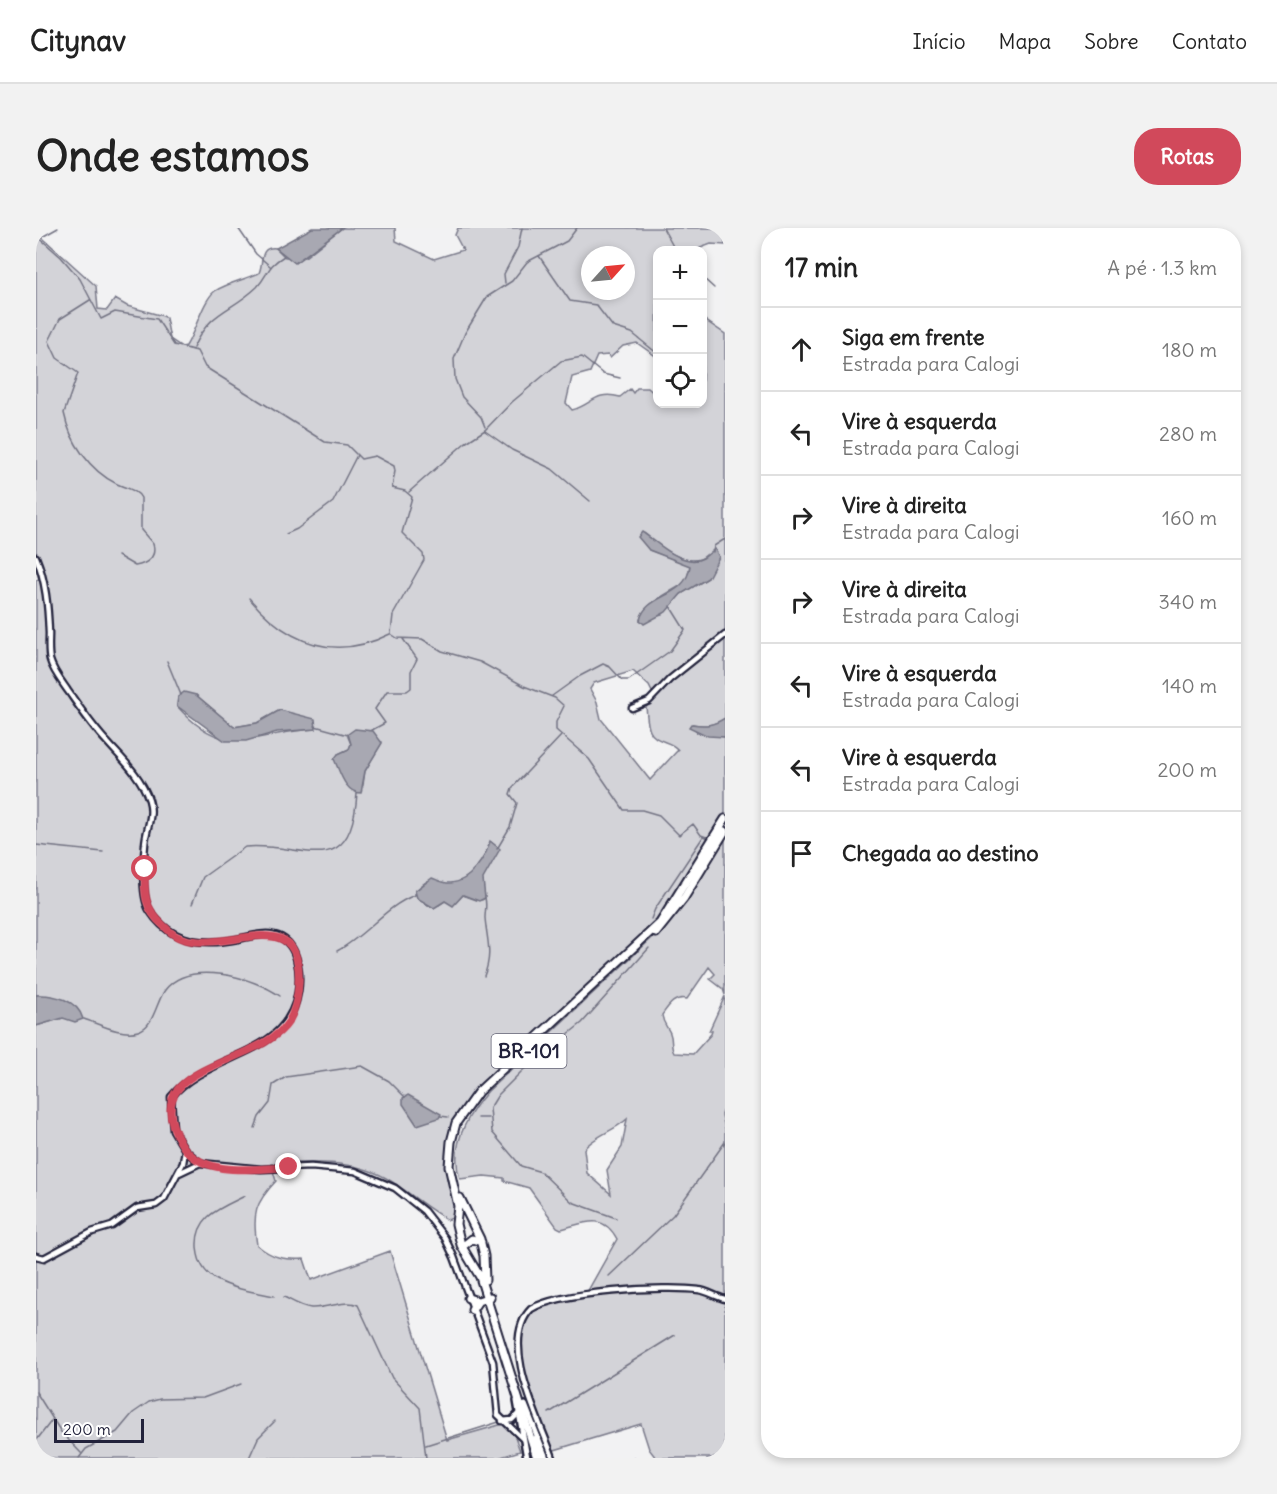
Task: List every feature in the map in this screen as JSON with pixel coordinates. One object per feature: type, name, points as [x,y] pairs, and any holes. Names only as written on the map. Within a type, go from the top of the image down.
[{"type":"highway","name":"BR-101","points":[[544,1458],[488,1297],[480,1277],[462,1246],[456,1224],[458,1206],[451,1180],[449,1155],[456,1123],[478,1092],[660,923],[722,833],[725,819]]},
{"type":"highway","name":"BR-101","points":[[518,1396],[488,1297],[483,1276],[484,1256],[474,1224],[462,1205],[454,1171],[457,1136],[469,1109],[486,1090],[663,926],[711,848]]},
{"type":"highway","points":[[462,1246],[472,1239],[480,1242]]},
{"type":"highway","points":[[472,1310],[478,1301],[488,1297]]},
{"type":"highway","points":[[468,1298],[478,1301]]},
{"type":"highway","points":[[518,1396],[537,1458]]},
{"type":"main road","name":"BR-101","points":[[518,1396],[518,1414],[527,1458]]},
{"type":"street","points":[[36,557],[48,603],[50,659],[80,708],[130,766],[149,801],[151,820],[144,843],[144,891],[147,906],[155,918],[177,937],[192,941],[232,940],[275,935],[287,941],[294,950],[298,964],[298,990],[294,1008],[289,1021],[279,1032],[253,1049],[201,1071],[182,1084],[171,1097],[173,1130],[185,1150],[200,1163]]},
{"type":"street","points":[[632,708],[650,701],[670,679],[725,635]]},
{"type":"street","points":[[36,1256],[44,1257],[92,1232],[112,1226],[137,1208],[156,1205],[171,1191],[185,1150]]},
{"type":"street","points":[[179,1173],[200,1163],[261,1169],[333,1167],[373,1176],[404,1194],[435,1224],[454,1257],[493,1362],[497,1410],[502,1421],[523,1439]]},
{"type":"street","points":[[553,1458],[518,1350],[522,1324],[531,1309],[575,1296],[632,1289],[698,1290],[725,1299]]},
{"type":"street","points":[[502,1421],[512,1420],[518,1414]]},
{"type":"shaded area","points":[[312,228],[342,228],[295,263],[276,248]]},
{"type":"shaded area","points":[[342,228],[395,228],[396,241],[434,259],[463,250],[455,235],[458,228],[725,228],[725,245],[653,246],[653,354],[637,343],[623,346],[610,358],[608,355],[597,356],[590,372],[572,377],[566,403],[572,410],[605,395],[620,397],[630,389],[633,393],[637,388],[648,388],[653,392],[653,408],[707,408],[707,322],[725,334],[725,718],[710,725],[693,724],[697,733],[725,737],[725,813],[664,911],[644,937],[461,1113],[449,1164],[460,1213],[448,1220],[386,1178],[359,1168],[330,1163],[271,1164],[276,1181],[259,1203],[255,1217],[257,1245],[279,1257],[304,1259],[311,1280],[390,1251],[447,1440],[510,1422],[520,1451],[498,1458],[36,1458],[36,1026],[63,1018],[40,995],[36,995],[36,580],[39,579],[36,569],[36,232],[96,286],[98,309],[107,310],[115,299],[127,306],[163,316],[166,318],[170,339],[182,347],[186,346],[203,309],[215,291],[259,273],[264,252],[270,248],[276,248],[285,257],[305,257]],"holes":[[[644,533],[656,544],[683,558],[699,559],[706,555],[708,578],[681,594],[662,615],[640,620],[653,603],[687,581],[690,565],[649,550]],[[633,671],[649,686],[655,698],[646,707],[652,735],[678,750],[650,780],[601,719],[597,702],[590,689],[594,683]],[[196,695],[234,727],[257,723],[280,710],[303,717],[315,729],[242,740],[227,739],[211,734],[195,723],[177,706],[178,697]],[[348,737],[382,742],[365,771],[363,785],[338,754],[349,749],[351,744]],[[491,842],[499,849],[482,879],[485,898],[482,900],[463,895],[456,902],[445,901],[439,905],[429,906],[415,894],[415,891],[429,880],[449,884],[463,880],[475,869]]]},
{"type":"shaded area","points":[[642,532],[678,557],[687,560],[703,558],[715,549],[719,557],[708,578],[681,594],[666,612],[644,624],[640,620],[644,611],[681,585],[687,577],[690,566],[649,550],[638,537]]},
{"type":"shaded area","points":[[184,692],[196,695],[234,727],[257,723],[280,710],[315,719],[316,729],[277,732],[246,741],[225,741],[177,706],[178,697]]},
{"type":"shaded area","points":[[725,718],[725,737],[708,736],[689,727],[691,724],[713,724]]},
{"type":"shaded area","points":[[355,729],[373,731],[382,743],[365,771],[361,793],[347,786],[334,759],[338,754],[349,749],[351,744],[348,734]]},
{"type":"shaded area","points":[[725,838],[725,995],[723,989],[710,979],[715,974],[709,967],[687,999],[676,1000],[662,1015],[671,1036],[674,1053],[693,1054],[711,1034],[712,1031],[709,1031],[725,996],[725,1101],[722,1115],[725,1129],[725,1458],[656,1458],[649,1449],[641,1424],[551,1451],[530,1398],[524,1376],[519,1334],[523,1318],[532,1307],[538,1304],[586,1294],[617,1239],[611,1230],[598,1222],[561,1229],[557,1227],[529,1188],[504,1181],[504,1178],[484,1176],[460,1179],[457,1167],[458,1143],[473,1110],[488,1091],[666,925]],"holes":[[[627,1119],[622,1147],[607,1170],[611,1194],[587,1173],[584,1149],[588,1144]]]},
{"type":"shaded area","points":[[490,841],[500,849],[483,879],[485,898],[479,901],[463,895],[453,906],[445,901],[434,908],[417,898],[415,891],[432,878],[449,883],[465,878],[481,861]]},
{"type":"shaded area","points":[[36,995],[64,999],[76,1007],[83,1019],[75,1022],[63,1018],[36,1026]]},
{"type":"shaded area","points":[[408,1095],[441,1114],[439,1118],[417,1125],[403,1104],[403,1098]]},
{"type":"waterway","points":[[42,237],[58,228]]},
{"type":"waterway","points":[[238,228],[256,254],[270,266]]},
{"type":"waterway","points":[[505,283],[504,274],[518,247],[522,228]]},
{"type":"waterway","points":[[485,427],[481,417],[462,397],[455,379],[454,359],[465,333],[487,297],[512,281],[527,262],[567,241],[577,228]]},
{"type":"waterway","points":[[663,228],[673,246]]},
{"type":"waterway","points":[[36,235],[61,257],[80,279],[101,319],[115,312],[157,319],[174,345],[197,351],[205,367],[325,442],[347,445],[361,459],[375,456],[394,466],[392,488],[405,491],[412,497],[402,533],[423,554],[424,560],[393,615],[391,633]]},
{"type":"waterway","points":[[193,348],[207,326],[257,287],[271,267],[284,256]]},
{"type":"waterway","points":[[539,256],[570,301],[596,305],[613,327],[632,333],[653,350]]},
{"type":"waterway","points":[[707,282],[714,288]]},
{"type":"waterway","points":[[90,300],[60,319],[49,341],[57,358],[78,373],[64,413],[76,445],[98,471],[141,498],[141,530],[153,544],[154,553],[147,562],[135,566],[118,556]]},
{"type":"waterway","points":[[409,492],[465,443],[485,430],[512,402],[561,361],[582,357],[603,374],[620,378]]},
{"type":"waterway","points":[[485,431],[512,450],[552,469],[590,501]]},
{"type":"waterway","points":[[286,534],[297,529],[333,502],[357,455]]},
{"type":"waterway","points":[[713,552],[714,546],[725,539]]},
{"type":"waterway","points":[[249,598],[280,627],[313,644],[350,647],[390,634]]},
{"type":"waterway","points":[[552,696],[580,676],[603,664],[610,667],[622,680],[629,680],[670,651],[685,630],[670,606]]},
{"type":"waterway","points":[[391,634],[397,638],[422,639],[442,651],[480,662],[524,686],[555,698],[564,706],[556,722],[556,730],[589,759],[624,810],[642,810],[659,815],[679,835],[693,824],[701,835],[709,838]]},
{"type":"waterway","points":[[372,730],[385,723],[375,709],[387,691],[407,691],[411,688],[411,671],[417,659],[403,639]]},
{"type":"waterway","points":[[167,661],[181,695]]},
{"type":"waterway","points":[[315,726],[348,735]]},
{"type":"waterway","points":[[497,849],[510,827],[517,803],[510,794],[512,788],[561,736]]},
{"type":"waterway","points":[[192,904],[203,877],[245,847],[304,852],[334,849],[345,839],[353,821],[357,793]]},
{"type":"waterway","points":[[651,919],[655,909],[703,837]]},
{"type":"waterway","points":[[36,845],[103,852]]},
{"type":"waterway","points":[[337,951],[394,907],[415,895]]},
{"type":"waterway","points":[[484,976],[489,954],[485,898]]},
{"type":"waterway","points":[[616,1218],[572,1202],[541,1172],[521,1166],[492,1132],[490,1108],[498,1095],[522,1071],[582,1023],[649,948]]},
{"type":"waterway","points":[[84,1019],[118,1031],[138,1031],[148,1025],[165,990],[175,981],[189,975],[205,973],[238,978],[269,989],[280,996]]},
{"type":"waterway","points":[[255,1128],[259,1117],[270,1103],[273,1085],[286,1077],[362,1066],[389,1081],[405,1097]]},
{"type":"waterway","points":[[440,1116],[448,1117]]},
{"type":"waterway","points":[[478,1118],[488,1118]]},
{"type":"waterway","points":[[609,1276],[673,1215],[725,1142]]},
{"type":"waterway","points":[[245,1196],[208,1217],[199,1232],[197,1241],[199,1258],[208,1273],[215,1279],[236,1288],[274,1296]]},
{"type":"waterway","points":[[284,1297],[311,1308],[347,1303],[358,1305],[392,1378],[420,1408],[426,1458]]},
{"type":"waterway","points":[[549,1413],[675,1335]]},
{"type":"waterway","points":[[79,1458],[86,1449],[117,1432],[133,1413],[149,1402],[160,1399],[203,1398],[241,1384]]},
{"type":"waterway","points":[[36,1392],[61,1432],[81,1453]]},
{"type":"waterway","points":[[36,1441],[52,1420]]},
{"type":"waterway","points":[[249,1458],[258,1438],[275,1421]]},
{"type":"waterway","points":[[426,1445],[499,1422]]},
{"type":"route","points":[[145,869],[144,891],[147,906],[155,918],[177,937],[207,942],[264,934],[275,935],[287,941],[294,950],[298,964],[298,990],[289,1021],[269,1040],[201,1071],[182,1084],[171,1097],[170,1108],[173,1130],[185,1150],[200,1163],[209,1166],[261,1169],[289,1167]]}]
